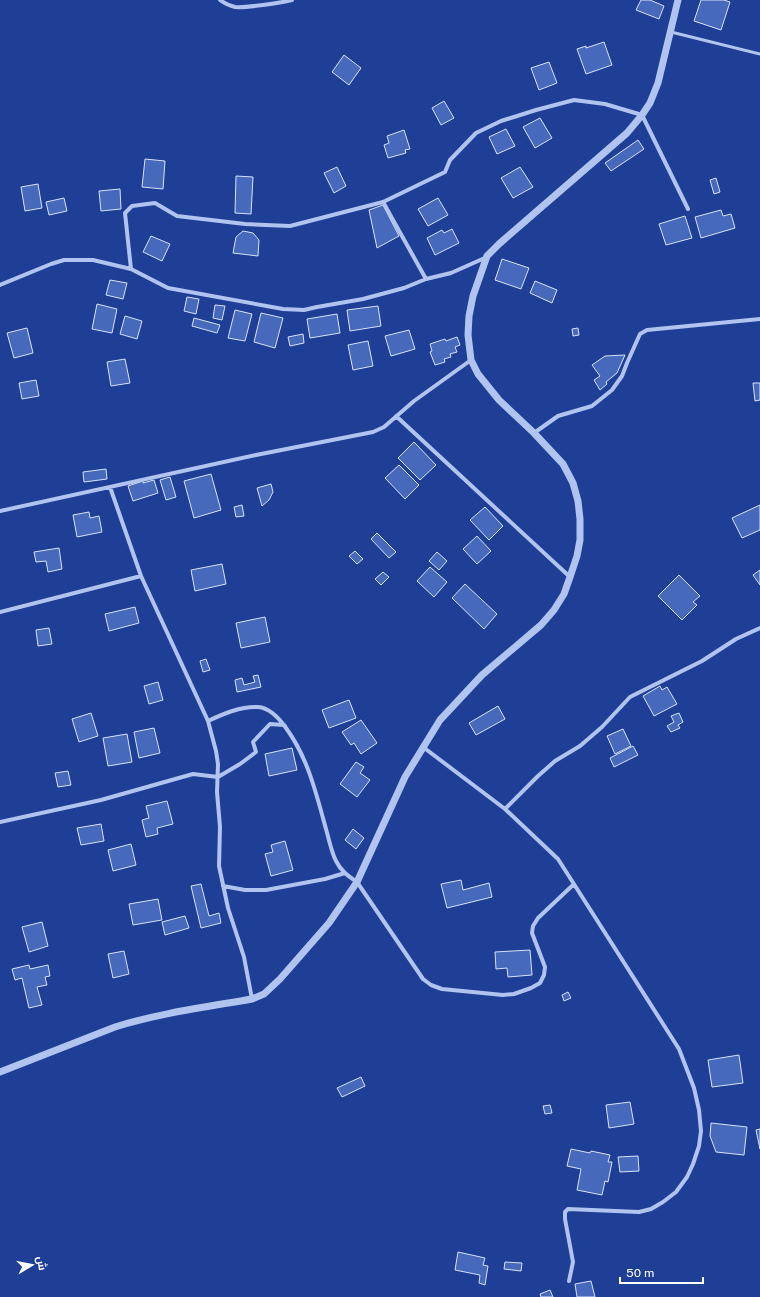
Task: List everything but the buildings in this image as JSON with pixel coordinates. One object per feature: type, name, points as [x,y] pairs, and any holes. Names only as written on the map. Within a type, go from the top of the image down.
[{"type":"street","points":[[220,0],[235,7],[256,6],[292,0]]},
{"type":"street","points":[[0,285],[64,260],[93,260],[131,269],[168,288],[283,309],[304,310],[363,299],[404,288],[426,279],[452,273],[487,256],[627,133],[642,115],[650,103],[658,83],[678,0]]},
{"type":"street","points":[[131,269],[125,213],[132,206],[155,203],[177,216],[245,224],[290,226],[383,202],[446,172],[450,160],[476,133],[501,121],[574,100],[605,104],[642,115],[688,208]]},
{"type":"street","points":[[383,202],[426,279]]},
{"type":"street","points":[[1,1070],[132,1022],[170,1013],[252,999],[264,994],[280,979],[328,923],[357,882],[405,777],[440,720],[482,675],[541,625],[554,610],[564,594],[577,556],[580,533],[578,500],[573,483],[563,464],[534,433],[499,400],[478,374],[471,360],[468,335],[473,296],[487,256]]},
{"type":"street","points":[[534,433],[558,416],[592,406],[612,390],[622,376],[640,334],[647,330],[760,319]]},
{"type":"street","points":[[0,511],[256,455],[374,432],[384,427],[414,401],[471,360]]},
{"type":"street","points":[[396,416],[570,577]]},
{"type":"street","points":[[110,487],[141,576],[208,721],[218,764],[217,792],[220,827],[219,866],[228,908],[244,957],[252,999]]},
{"type":"street","points":[[0,612],[141,576]]},
{"type":"street","points":[[505,809],[544,771],[580,746],[602,727],[630,697],[702,661],[736,639],[760,628]]},
{"type":"street","points":[[208,721],[244,708],[258,707],[268,710],[280,720],[298,744]]},
{"type":"street","points":[[0,822],[101,800],[184,776],[201,774],[218,777],[240,764],[256,752],[253,742],[270,724],[284,725],[298,744],[308,768],[335,859],[345,873],[357,882],[423,979],[431,985],[442,989],[503,995],[514,994],[540,983],[544,975],[545,967],[532,933],[533,926],[538,918],[574,884]]},
{"type":"street","points":[[423,747],[505,809],[558,859],[679,1049],[694,1088],[700,1110],[701,1131],[699,1146],[687,1178],[676,1192],[664,1202],[651,1209],[639,1212],[568,1209],[565,1212],[565,1219],[573,1262],[569,1281]]},
{"type":"street","points":[[223,886],[245,890],[266,890],[326,880],[345,873]]},
{"type":"lane","points":[[671,32],[760,54]]}]
